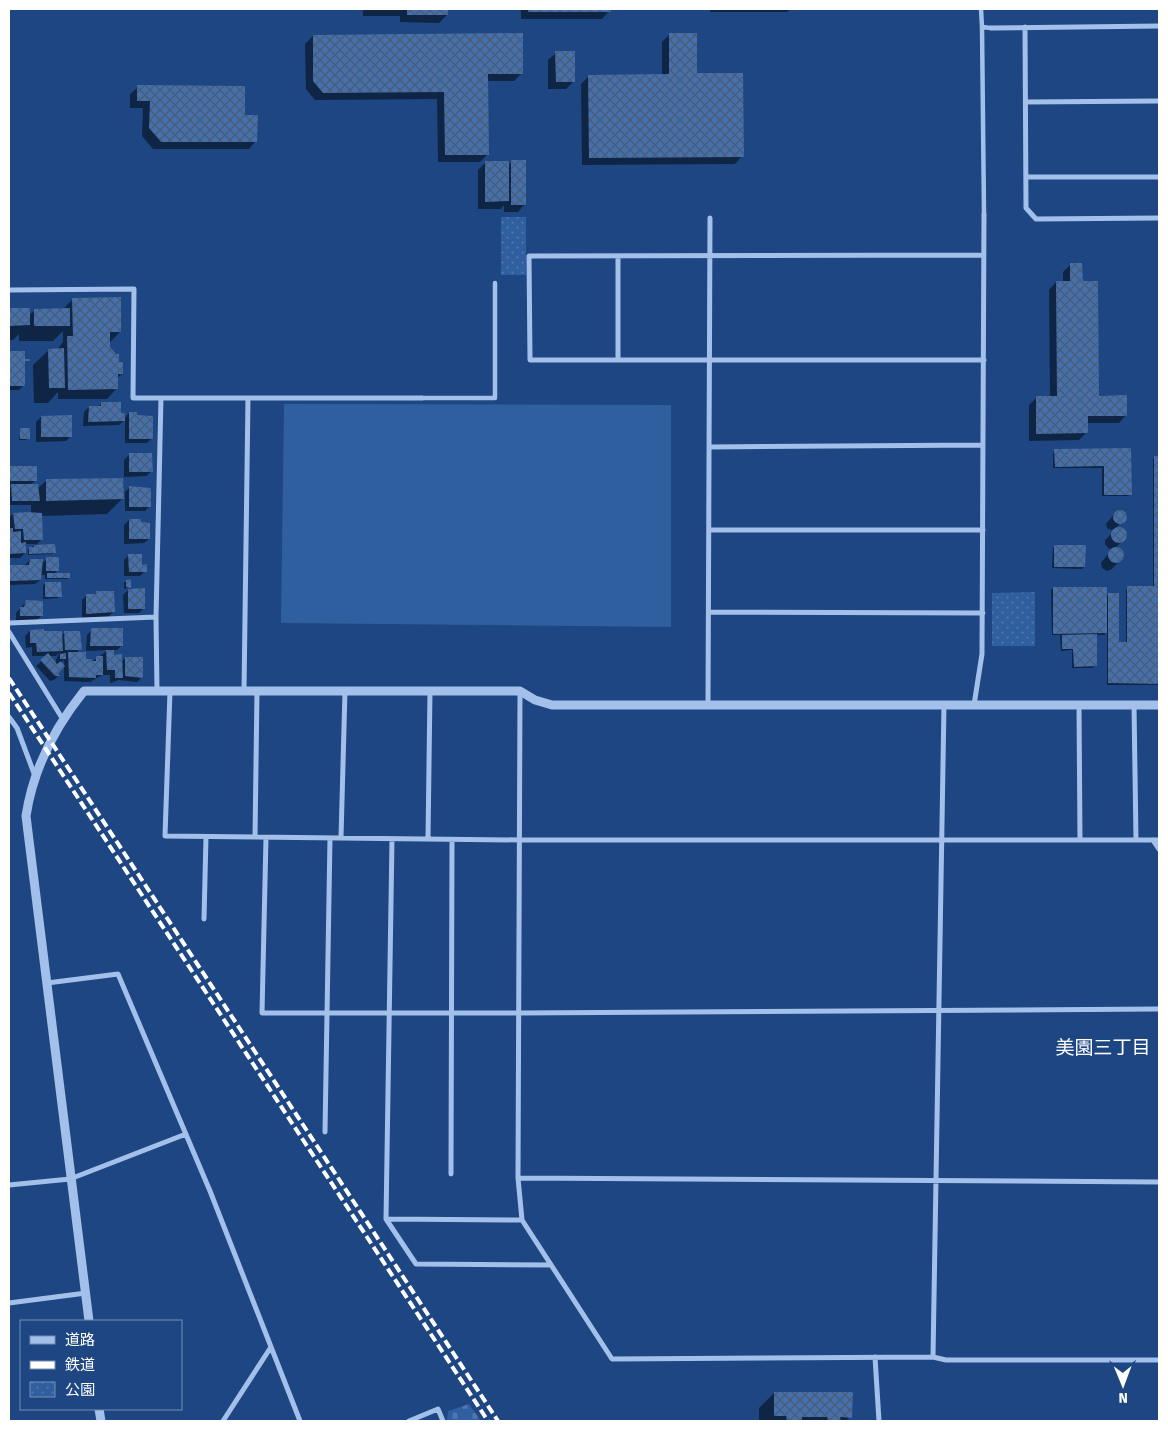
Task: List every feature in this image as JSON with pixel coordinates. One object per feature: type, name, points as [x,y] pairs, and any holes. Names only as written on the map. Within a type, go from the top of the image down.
[{"type":"street","points":[[974,705],[982,654],[984,214],[982,9]]},
{"type":"street","points":[[982,27],[1159,26]]},
{"type":"street","points":[[1026,27],[1026,208],[1036,219],[1159,218]]},
{"type":"street","points":[[1026,102],[1159,101]]},
{"type":"street","points":[[1026,177],[1159,177]]},
{"type":"street","points":[[708,705],[710,218]]},
{"type":"street","points":[[984,255],[529,256],[530,360],[984,360]]},
{"type":"street","points":[[618,256],[618,360]]},
{"type":"street","points":[[9,290],[134,289],[133,398],[495,398],[495,283]]},
{"type":"street","points":[[157,691],[156,617],[161,398]]},
{"type":"street","points":[[244,691],[248,398]]},
{"type":"street","points":[[709,447],[983,445]]},
{"type":"street","points":[[709,530],[983,530]]},
{"type":"street","points":[[708,612],[982,613]]},
{"type":"street","points":[[9,623],[156,617]]},
{"type":"street","points":[[9,632],[62,718]]},
{"type":"street","points":[[89,1320],[26,816],[29,794],[35,777],[62,718],[84,691],[520,691],[535,700],[552,705],[1159,705]]},
{"type":"street","points":[[170,691],[165,836],[428,840],[1156,840],[1159,849]]},
{"type":"street","points":[[255,837],[257,691]]},
{"type":"street","points":[[341,838],[345,691]]},
{"type":"street","points":[[428,840],[430,691]]},
{"type":"street","points":[[520,691],[518,1178],[522,1220],[612,1359],[933,1357],[946,1360],[1159,1360]]},
{"type":"street","points":[[933,1357],[944,705]]},
{"type":"street","points":[[1079,705],[1080,840]]},
{"type":"street","points":[[1134,705],[1136,840]]},
{"type":"street","points":[[9,717],[17,728],[35,777]]},
{"type":"street","points":[[204,919],[206,837]]},
{"type":"street","points":[[266,838],[262,1013],[519,1014],[939,1009],[1159,1009]]},
{"type":"street","points":[[325,1132],[330,838]]},
{"type":"street","points":[[392,839],[386,1219],[416,1264],[551,1265]]},
{"type":"street","points":[[451,1174],[452,840]]},
{"type":"street","points":[[47,983],[118,974],[186,1134],[300,1421]]},
{"type":"street","points":[[9,1185],[70,1179],[186,1134]]},
{"type":"street","points":[[518,1178],[1159,1182]]},
{"type":"street","points":[[386,1219],[522,1220]]},
{"type":"street","points":[[9,1303],[86,1293]]},
{"type":"street","points":[[223,1421],[271,1347]]},
{"type":"street","points":[[875,1357],[879,1421]]},
{"type":"street","points":[[409,1421],[438,1409],[443,1421]]},
{"type":"green space","points":[[501,217],[526,217],[526,275],[501,275]]},
{"type":"green space","points":[[284,404],[671,405],[671,627],[281,623]]},
{"type":"green space","points":[[1035,592],[1035,646],[992,646],[992,593]]},
{"type":"green space","points":[[469,1404],[481,1421],[447,1421],[448,1411]]},
{"type":"building","points":[[407,9],[448,9],[448,15],[407,15]]},
{"type":"building","points":[[528,9],[611,9],[611,12],[528,12]]},
{"type":"building","points":[[523,33],[523,74],[488,74],[489,155],[445,155],[444,92],[323,93],[313,81],[313,35]]},
{"type":"building","points":[[669,33],[697,33],[697,73],[743,73],[744,157],[589,158],[588,75],[669,74]]},
{"type":"building","points":[[555,51],[575,51],[575,82],[556,82]]},
{"type":"building","points":[[137,85],[245,86],[245,115],[258,115],[257,142],[161,142],[149,128],[150,101],[137,101]]},
{"type":"building","points":[[511,160],[526,160],[526,205],[511,205]]},
{"type":"building","points":[[485,161],[509,161],[509,201],[485,202]]},
{"type":"building","points":[[1070,263],[1082,263],[1083,281],[1098,281],[1099,396],[1127,395],[1127,416],[1088,416],[1088,433],[1036,434],[1036,396],[1057,396],[1056,281],[1070,281]]},
{"type":"building","points":[[121,297],[121,332],[110,332],[110,347],[116,354],[119,354],[119,362],[123,362],[123,374],[118,374],[118,389],[68,390],[67,336],[73,336],[72,298]]},
{"type":"building","points":[[9,308],[30,308],[30,325],[9,326]]},
{"type":"building","points":[[70,308],[70,326],[34,326],[34,309]]},
{"type":"building","points":[[64,348],[65,388],[49,388],[48,349]]},
{"type":"building","points":[[9,351],[25,351],[25,359],[30,359],[30,361],[25,361],[25,386],[9,386]]},
{"type":"building","points":[[101,402],[121,402],[121,413],[125,413],[125,421],[88,422],[89,406],[101,406]]},
{"type":"building","points":[[129,412],[137,412],[137,415],[153,416],[153,439],[129,439]]},
{"type":"building","points":[[72,415],[72,437],[41,437],[41,416]]},
{"type":"building","points":[[20,428],[30,428],[30,439],[20,439]]},
{"type":"building","points":[[1131,448],[1132,495],[1104,495],[1104,466],[1055,467],[1054,449]]},
{"type":"building","points":[[129,453],[152,453],[153,472],[129,472]]},
{"type":"building","points":[[1154,456],[1159,456],[1159,684],[1108,683],[1108,593],[1119,593],[1119,642],[1127,642],[1127,586],[1154,586]]},
{"type":"building","points":[[9,466],[37,466],[37,481],[9,481]]},
{"type":"building","points":[[123,478],[124,499],[46,501],[46,479]]},
{"type":"building","points":[[11,484],[38,484],[40,501],[12,501]]},
{"type":"building","points":[[129,486],[151,488],[151,507],[129,507]]},
{"type":"building","points":[[1120,510],[1125,512],[1127,517],[1125,522],[1120,524],[1115,522],[1113,517],[1115,512]]},
{"type":"building","points":[[13,513],[42,513],[43,540],[24,540],[23,529],[15,529]]},
{"type":"building","points":[[129,519],[141,519],[141,522],[150,523],[150,539],[129,539]]},
{"type":"building","points":[[1119,527],[1127,535],[1119,543],[1111,535]]},
{"type":"building","points":[[9,528],[13,528],[13,532],[21,531],[21,543],[26,542],[26,553],[9,554]]},
{"type":"building","points":[[55,544],[56,553],[29,554],[29,547],[34,547],[34,545]]},
{"type":"building","points":[[1054,545],[1086,545],[1085,567],[1054,567]]},
{"type":"building","points":[[1113,547],[1119,547],[1124,552],[1122,561],[1113,563],[1108,558],[1108,552]]},
{"type":"building","points":[[128,554],[142,554],[142,565],[147,564],[147,572],[129,572]]},
{"type":"building","points":[[46,557],[59,557],[59,571],[46,571]]},
{"type":"building","points":[[30,559],[43,559],[41,580],[10,581],[10,565],[29,565]]},
{"type":"building","points":[[47,573],[70,573],[70,578],[47,578]]},
{"type":"building","points":[[131,579],[131,588],[126,587],[126,580]]},
{"type":"building","points":[[45,582],[61,582],[62,597],[45,597]]},
{"type":"building","points":[[1053,587],[1107,587],[1107,633],[1053,634]]},
{"type":"building","points":[[145,588],[145,609],[128,609],[128,589]]},
{"type":"building","points":[[96,591],[114,591],[115,612],[86,614],[86,594],[96,594]]},
{"type":"building","points":[[26,600],[43,601],[43,616],[20,616],[20,607],[24,607]]},
{"type":"building","points":[[91,628],[123,628],[123,646],[90,646]]},
{"type":"building","points":[[44,629],[44,631],[62,631],[63,651],[37,652],[36,643],[30,643],[30,630]]},
{"type":"building","points":[[64,631],[80,631],[82,650],[65,650]]},
{"type":"building","points":[[1097,634],[1097,666],[1074,667],[1073,649],[1062,649],[1062,635]]},
{"type":"building","points":[[106,650],[114,650],[114,655],[122,654],[123,678],[115,678],[115,670],[107,670]]},
{"type":"building","points":[[68,652],[86,652],[86,659],[92,659],[92,661],[96,661],[96,656],[103,656],[103,675],[96,675],[96,678],[69,677]]},
{"type":"building","points":[[48,653],[57,664],[61,661],[65,666],[58,674],[60,676],[55,676],[40,660]]},
{"type":"building","points":[[66,653],[66,659],[60,659],[60,654]]},
{"type":"building","points":[[125,657],[143,657],[143,678],[125,676]]},
{"type":"building","points":[[774,1392],[853,1392],[852,1418],[840,1417],[841,1421],[828,1421],[827,1417],[802,1417],[802,1421],[787,1421],[786,1416],[774,1416]]},
{"type":"railway","points":[[9,678],[498,1421]]},
{"type":"railway","points":[[9,693],[488,1421]]},
{"type":"district","name":"美園三丁目","points":[[1103,1047]]}]
